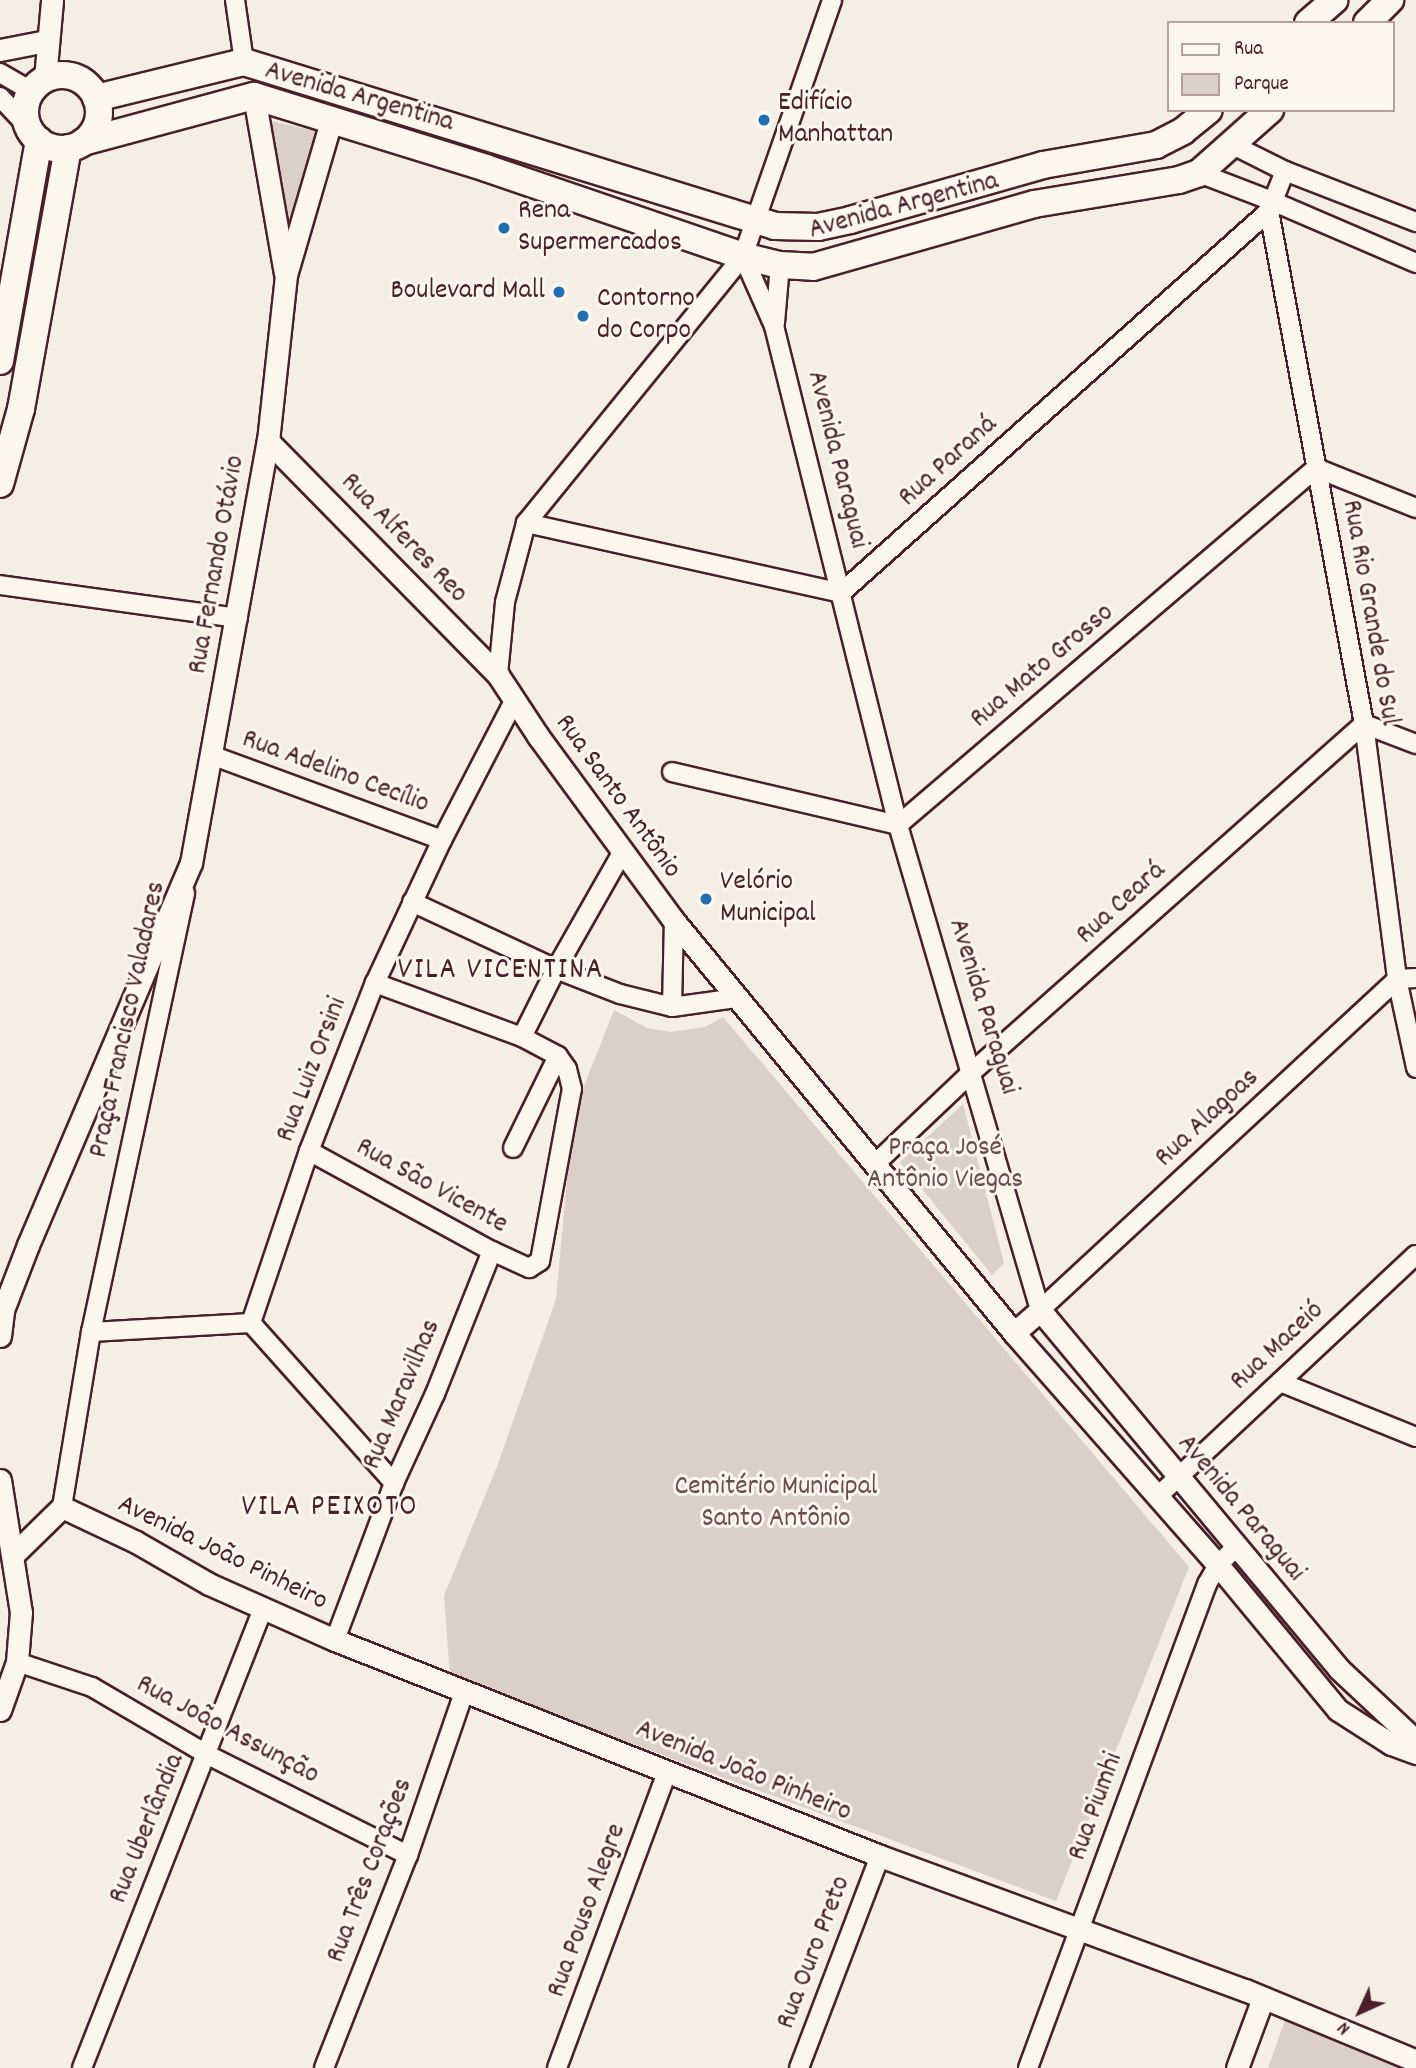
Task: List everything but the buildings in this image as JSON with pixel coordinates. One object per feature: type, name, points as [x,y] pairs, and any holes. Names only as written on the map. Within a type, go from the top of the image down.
[{"type":"main road","points":[[1310,21],[1334,0]]},
{"type":"main road","points":[[1369,21],[1390,0]]},
{"type":"main road","name":"Avenida Argentina","points":[[96,98],[244,62],[494,137],[755,222],[775,226],[818,227],[1043,165],[1156,145],[1183,131],[1207,112]]},
{"type":"main road","points":[[0,361],[34,134],[26,105],[38,85],[70,75],[86,83],[96,98],[99,117],[91,135],[76,145],[58,148],[34,134]]},
{"type":"main road","name":"Avenida Argentina","points":[[76,145],[254,96],[332,118],[743,256],[780,265],[813,267],[844,261],[1034,204],[1179,180],[1199,173]]},
{"type":"main road","points":[[1199,173],[1268,112]]},
{"type":"main road","points":[[0,484],[21,409],[76,145]]},
{"type":"street","points":[[0,73],[38,85],[52,0]]},
{"type":"street","points":[[235,0],[244,62]]},
{"type":"street","points":[[498,675],[505,602],[527,523],[743,256],[832,0]]},
{"type":"street","points":[[0,50],[46,41]]},
{"type":"street","points":[[254,96],[286,275]]},
{"type":"street","points":[[0,97],[34,134]]},
{"type":"street","points":[[286,275],[332,118]]},
{"type":"street","points":[[1231,144],[1285,171],[1416,222]]},
{"type":"street","points":[[1271,206],[1285,171]]},
{"type":"street","points":[[1199,173],[1271,206],[1416,263]]},
{"type":"street","name":"Rua Rio Grande do Sul","points":[[1271,206],[1364,724],[1397,979],[1416,1068]]},
{"type":"street","name":"Rua Paraná","points":[[841,593],[1271,206]]},
{"type":"street","name":"Avenida Paraguai","points":[[743,256],[774,326],[898,825],[1040,1310],[1176,1478],[1339,1669],[1416,1741]]},
{"type":"street","name":"Avenida Paraguai","points":[[774,326],[780,265]]},
{"type":"street","name":"Rua Fernando Otávio","points":[[191,863],[238,618],[268,441],[286,275]]},
{"type":"street","name":"Rua Alferes Reo","points":[[268,441],[498,675]]},
{"type":"street","points":[[1317,468],[1416,508]]},
{"type":"street","name":"Rua Mato Grosso","points":[[898,825],[1317,468]]},
{"type":"street","points":[[527,523],[841,593]]},
{"type":"street","points":[[0,585],[238,618]]},
{"type":"street","name":"Rua Santo Antônio","points":[[498,675],[514,702],[622,853],[674,921],[876,1163]]},
{"type":"street","name":"Rua Luiz Orsini","points":[[251,1322],[309,1151],[375,983],[442,840],[514,702]]},
{"type":"street","points":[[1364,724],[1416,744]]},
{"type":"street","name":"Rua Ceará","points":[[876,1163],[972,1072],[1364,724]]},
{"type":"street","name":"Rua Adelino Cecílio","points":[[211,755],[442,840]]},
{"type":"street","points":[[672,772],[898,825]]},
{"type":"street","points":[[522,1037],[556,969],[622,853]]},
{"type":"street","name":"Praça Francisco Valadares","points":[[0,1336],[2,1309],[28,1244],[191,863]]},
{"type":"street","name":"Praça Francisco Valadares","points":[[62,1507],[91,1332],[191,863]]},
{"type":"street","points":[[412,902],[556,969],[620,995],[672,1007],[737,998]]},
{"type":"street","points":[[672,1007],[674,921]]},
{"type":"street","points":[[1397,979],[1416,978]]},
{"type":"street","name":"Rua Alagoas","points":[[1040,1310],[1397,979]]},
{"type":"street","points":[[375,983],[522,1037],[558,1056],[513,1148]]},
{"type":"street","name":"Rua São Vicente","points":[[309,1151],[492,1251],[529,1268],[536,1265],[543,1254],[572,1089],[570,1076],[558,1056]]},
{"type":"street","points":[[876,1163],[1014,1332],[1040,1310]]},
{"type":"street","name":"Rua Maravilhas","points":[[335,1640],[394,1483],[435,1394],[492,1251]]},
{"type":"street","name":"Rua Maceió","points":[[1157,1497],[1416,1255]]},
{"type":"street","points":[[91,1332],[251,1322],[394,1483]]},
{"type":"street","name":"Avenida Paraguai","points":[[1014,1332],[1218,1565],[1338,1710],[1391,1744],[1416,1753]]},
{"type":"street","points":[[1280,1382],[1416,1437]]},
{"type":"street","points":[[0,1480],[6,1556],[20,1612],[17,1662],[0,1710]]},
{"type":"street","points":[[6,1556],[62,1507]]},
{"type":"street","name":"Avenida João Pinheiro","points":[[62,1507],[263,1609],[335,1640],[880,1856],[1262,1998],[1416,2061]]},
{"type":"street","points":[[1218,1565],[1236,1548]]},
{"type":"street","name":"Rua Piumhi","points":[[1028,2068],[1207,1584],[1218,1565]]},
{"type":"street","name":"Rua Uberlândia","points":[[82,2068],[263,1609]]},
{"type":"street","name":"Rua João Assunção","points":[[17,1662],[92,1688],[206,1754],[408,1855]]},
{"type":"street","name":"Rua Três Corações","points":[[324,2068],[408,1855],[464,1692]]},
{"type":"street","name":"Rua Pouso Alegre","points":[[557,2068],[667,1772]]},
{"type":"street","name":"Rua Ouro Preto","points":[[799,2068],[880,1856]]},
{"type":"street","points":[[1237,2068],[1262,1998]]},
{"type":"green space","points":[[266,120],[316,131],[287,252]]},
{"type":"green space","name":"Cemitério Municipal Santo Antônio","points":[[614,1010],[647,1028],[671,1032],[705,1027],[723,1017],[1189,1567],[1056,1901],[450,1676],[444,1596],[498,1464],[556,1299],[573,1114]]},
{"type":"green space","name":"Praça José Antônio Viegas","points":[[963,1104],[1004,1263],[992,1275],[900,1162]]},
{"type":"green space","points":[[1289,2009],[1416,2068],[1268,2068]]},
{"type":"place","name":"Edifício Manhattan","points":[[764,120]]},
{"type":"place","name":"Rena Supermercados","points":[[504,228]]},
{"type":"place","name":"Boulevard Mall","points":[[559,292]]},
{"type":"place","name":"Contorno do Corpo","points":[[583,316]]},
{"type":"place","name":"Velório Municipal","points":[[706,899]]},
{"type":"district","name":"VILA VICENTINA","points":[[501,972]]},
{"type":"district","name":"VILA PEIXOTO","points":[[330,1509]]}]
